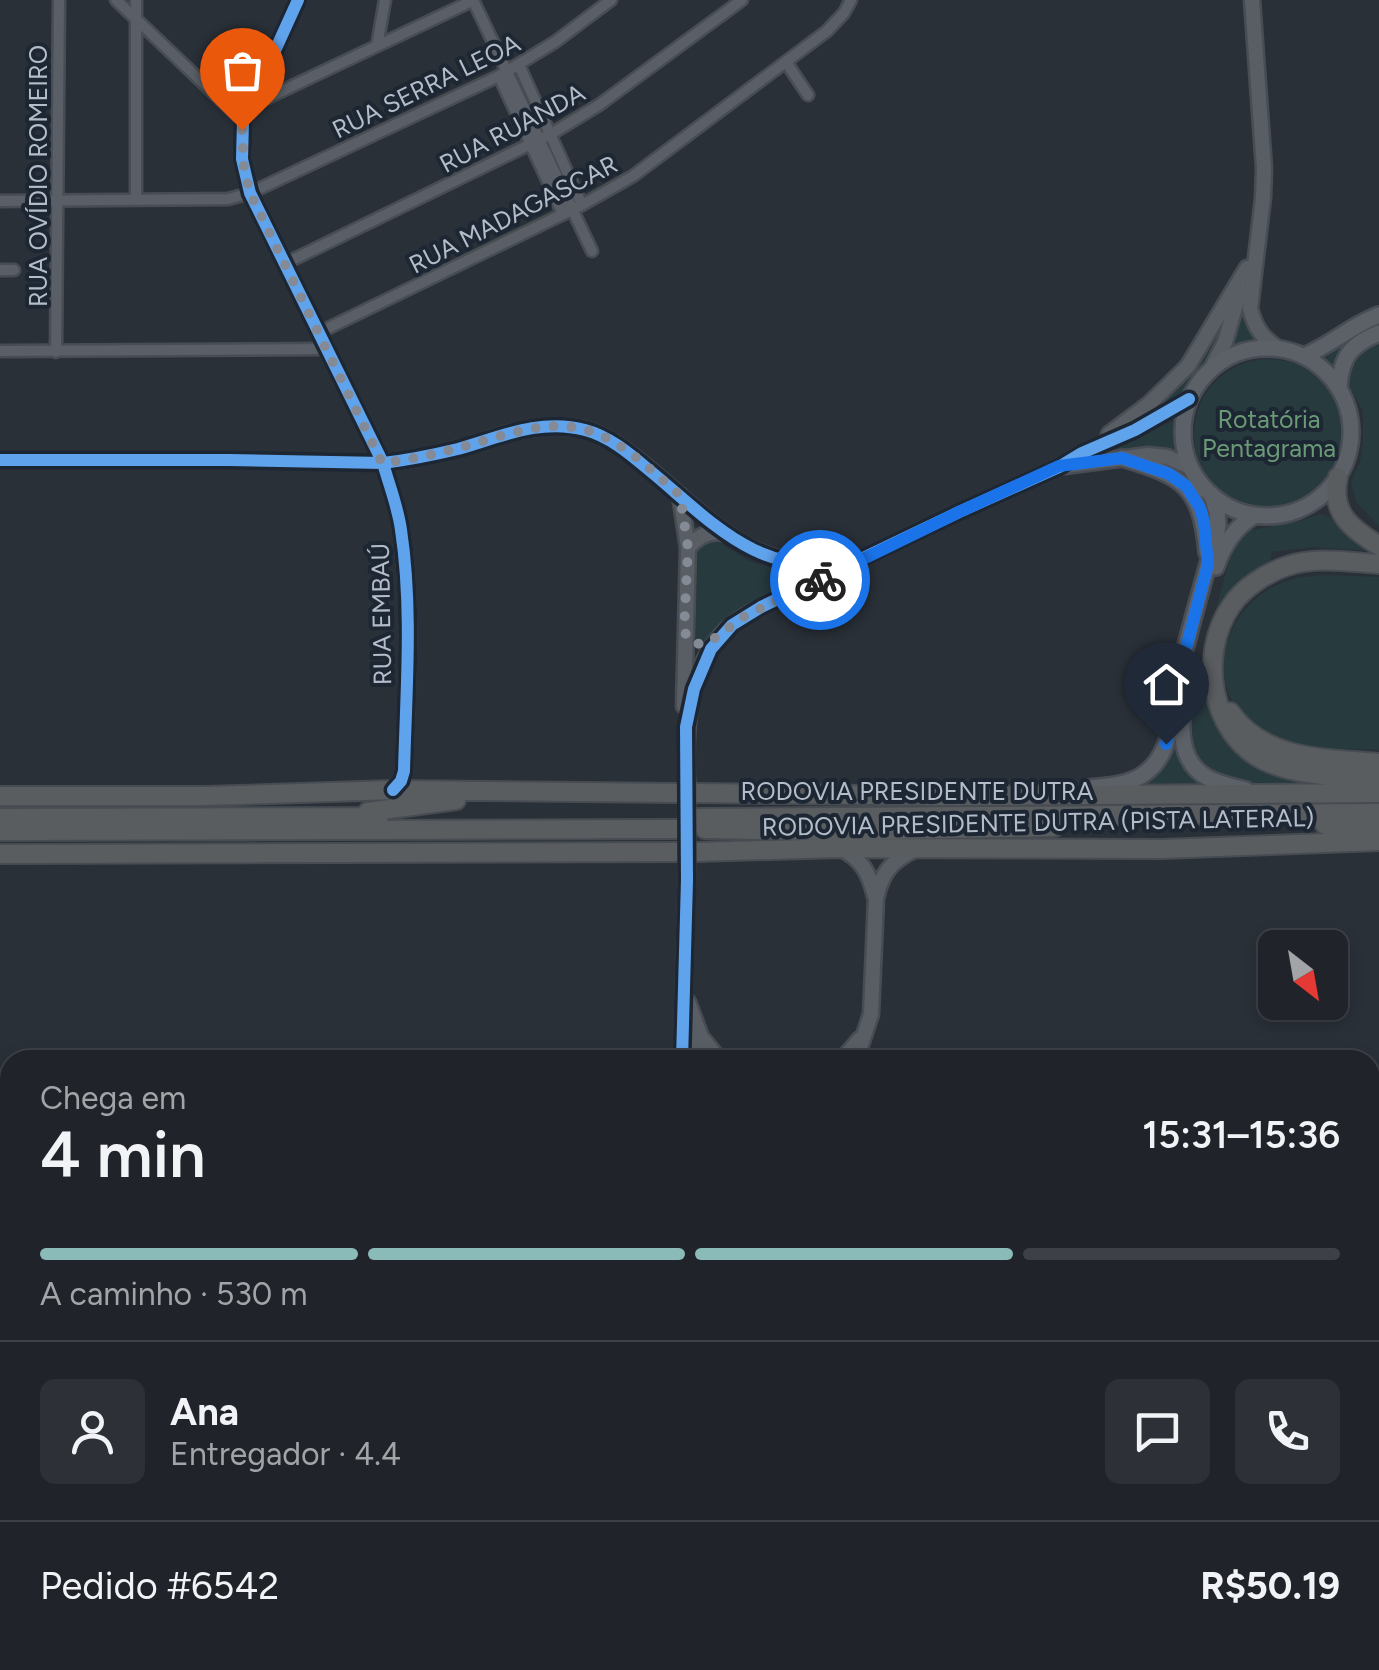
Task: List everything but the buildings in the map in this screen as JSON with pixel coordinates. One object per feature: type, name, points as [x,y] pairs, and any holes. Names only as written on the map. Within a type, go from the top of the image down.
[{"type":"highway","points":[[1338,477],[1335,499],[1341,514],[1379,546]]},
{"type":"highway","points":[[1379,564],[1311,561],[1287,566],[1263,578],[1240,595],[1224,618],[1216,643],[1213,678],[1225,722],[1253,754],[1282,768],[1379,779]]},
{"type":"highway","points":[[1213,678],[1236,721],[1262,742],[1292,754],[1379,763]]},
{"type":"highway","name":"RODOVIA PRESIDENTE DUTRA (PISTA LATERAL)","points":[[0,796],[687,789],[916,796],[1379,792]]},
{"type":"highway","points":[[335,817],[516,792]]},
{"type":"highway","points":[[1180,814],[1379,803]]},
{"type":"highway","name":"RODOVIA PRESIDENTE DUTRA","points":[[0,833],[688,837],[1180,814],[1379,813]]},
{"type":"highway","name":"RODOVIA PRESIDENTE DUTRA","points":[[0,818],[506,820],[688,837]]},
{"type":"highway","name":"RODOVIA PRESIDENTE DUTRA","points":[[834,840],[1178,825],[1379,825]]},
{"type":"highway","points":[[0,833],[136,855]]},
{"type":"highway","name":"RODOVIA PRESIDENTE DUTRA (PISTA LATERAL)","points":[[0,854],[661,852],[688,837],[834,840],[917,848],[1162,849],[1379,841]]},
{"type":"highway","points":[[1284,846],[1294,850],[1379,853]]},
{"type":"main road","points":[[1304,356],[1379,316]]},
{"type":"main road","points":[[1339,388],[1342,364],[1348,354],[1379,332]]},
{"type":"main road","points":[[1278,349],[1304,356],[1324,370],[1346,402],[1350,448],[1338,477],[1316,500],[1302,508],[1271,516],[1239,512],[1212,496],[1190,468],[1183,440],[1190,399],[1211,369],[1236,354],[1278,349]]},
{"type":"main road","points":[[1122,458],[1158,469],[1186,486],[1204,522],[1208,564]]},
{"type":"main road","points":[[1038,794],[1124,784],[1143,775],[1158,761],[1168,738],[1180,671],[1218,526],[1212,496]]},
{"type":"main road","points":[[1255,515],[1239,526],[1220,554],[1190,674],[1182,724],[1185,750],[1201,774],[1256,793]]},
{"type":"street","name":"RUA OVÍDIO ROMEIRO","points":[[56,352],[58,0]]},
{"type":"street","points":[[116,0],[245,114],[282,92],[473,1],[592,250]]},
{"type":"street","points":[[136,0],[136,199]]},
{"type":"street","name":"RUA EMBAÚ","points":[[298,0],[245,114],[242,159],[250,193],[382,463],[401,527],[407,634],[404,771]]},
{"type":"street","points":[[377,46],[385,0]]},
{"type":"street","name":"RUA SERRA LEOA","points":[[0,200],[228,199],[250,193],[508,71],[611,0]]},
{"type":"street","name":"RUA RUANDA","points":[[284,264],[541,139],[599,105],[742,0]]},
{"type":"street","name":"RUA MADAGASCAR","points":[[318,333],[572,210],[633,176],[827,31],[852,0]]},
{"type":"street","points":[[1252,0],[1263,134],[1263,198],[1250,308],[1260,333],[1278,349]]},
{"type":"street","points":[[788,61],[808,95]]},
{"type":"street","points":[[508,71],[572,210]]},
{"type":"street","points":[[262,75],[282,92]]},
{"type":"street","points":[[1211,369],[1232,325],[1259,232]]},
{"type":"street","points":[[684,631],[690,641],[700,645],[776,600],[1082,452],[1128,422],[1188,366],[1247,268]]},
{"type":"street","points":[[0,270],[14,270]]},
{"type":"street","points":[[0,351],[326,349]]},
{"type":"street","points":[[1082,452],[1134,430],[1190,399]]},
{"type":"street","points":[[0,460],[382,463],[457,449],[524,428],[569,427],[603,436],[632,455],[740,545],[757,553],[801,562],[841,560],[882,549]]},
{"type":"street","points":[[1059,466],[1158,456],[1190,468]]},
{"type":"street","points":[[680,495],[688,548],[684,631],[687,872],[682,1050]]},
{"type":"street","points":[[688,548],[710,532],[726,534]]},
{"type":"street","points":[[776,600],[786,589],[788,578],[781,560]]},
{"type":"street","points":[[686,727],[699,675],[721,634]]},
{"type":"street","points":[[392,790],[404,771]]},
{"type":"street","points":[[404,771],[423,791]]},
{"type":"street","points":[[834,840],[864,866],[876,899]]},
{"type":"street","points":[[860,1050],[873,998],[876,899],[882,877],[899,858],[917,848]]},
{"type":"street","points":[[685,982],[696,1026],[711,1050]]},
{"type":"street","points":[[684,1010],[698,1050]]},
{"type":"street","points":[[850,1050],[867,1030]]},
{"type":"green space","points":[[1243,292],[1248,322],[1261,344],[1224,351],[1238,323]]},
{"type":"green space","points":[[1227,320],[1217,348],[1179,396],[1167,409],[1132,424],[1195,365]]},
{"type":"green space","points":[[1379,323],[1379,328],[1334,375],[1313,358],[1329,353]]},
{"type":"green space","points":[[1379,345],[1379,526],[1357,503],[1351,482],[1360,462],[1363,411],[1346,381],[1356,357]]},
{"type":"green space","name":"Rotatória Pentagrama","points":[[1269,359],[1298,365],[1322,381],[1338,405],[1344,434],[1338,463],[1322,487],[1298,503],[1269,509],[1240,503],[1216,487],[1200,463],[1194,434],[1200,405],[1216,381],[1240,365]]},
{"type":"green space","points":[[1174,421],[1178,456],[1088,457]]},
{"type":"green space","points":[[1321,514],[1339,521],[1373,551],[1310,547],[1272,552],[1262,571],[1232,595],[1207,684],[1216,722],[1233,747],[1284,777],[1315,786],[1243,784],[1219,778],[1205,768],[1195,752],[1190,717],[1230,558],[1239,538],[1251,530]]},
{"type":"green space","points":[[709,541],[774,569],[784,588],[700,642],[695,637],[698,548]]},
{"type":"green space","points":[[1327,575],[1379,577],[1379,750],[1306,747],[1265,735],[1244,719],[1231,699],[1224,677],[1230,633],[1242,613],[1282,583]]},
{"type":"green space","points":[[1176,734],[1205,785],[1144,785],[1165,762]]},
{"type":"cycle path","points":[[298,0],[243,121],[242,159],[250,193],[383,463],[398,513],[405,560],[408,650],[404,771],[393,790]]},
{"type":"cycle path","points":[[682,1050],[686,727],[694,689],[711,649],[732,625],[761,607],[1059,467],[1189,399]]},
{"type":"cycle path","points":[[0,460],[383,463],[458,449],[520,431],[568,427],[594,433],[619,446],[716,526],[763,554],[789,562],[849,558]]},
{"type":"way so far","points":[[242,130],[250,193],[382,463],[457,449],[524,428],[569,427],[603,436],[680,495],[688,548],[684,631],[694,644],[708,643],[745,616],[820,580]]},
{"type":"route","points":[[820,580],[1059,466],[1122,458],[1169,474],[1186,486],[1200,508],[1208,564],[1166,744]]}]
